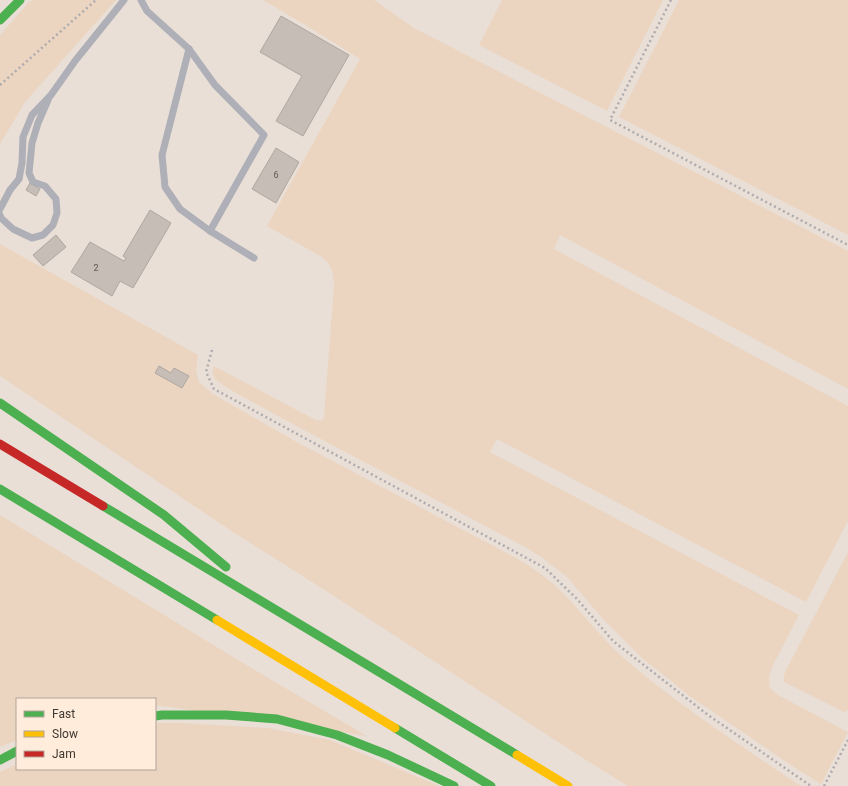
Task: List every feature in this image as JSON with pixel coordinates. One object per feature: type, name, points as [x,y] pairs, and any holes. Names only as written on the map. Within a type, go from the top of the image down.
[{"type":"main road","points":[[0,20],[20,0]]},
{"type":"main road","points":[[0,403],[164,515],[276,610]]},
{"type":"main road","points":[[0,444],[568,786]]},
{"type":"main road","points":[[0,489],[492,786]]},
{"type":"main road","points":[[156,716],[226,715],[277,719],[337,735],[388,755],[454,786]]},
{"type":"main road","points":[[0,760],[16,752]]},
{"type":"lane","points":[[0,209],[10,190],[19,179],[22,163],[22,136],[32,115],[51,95],[124,0]]},
{"type":"lane","points":[[141,0],[147,11],[189,49],[215,85],[264,135],[210,231]]},
{"type":"lane","points":[[189,49],[162,155],[165,187],[180,209],[210,231],[254,258]]},
{"type":"lane","points":[[0,215],[0,218],[13,229],[32,238],[44,235],[53,225],[57,213],[56,199],[45,186],[33,182],[29,173],[32,143],[38,123],[51,95]]},
{"type":"path","points":[[0,86],[96,0]]},
{"type":"path","points":[[672,0],[610,120],[848,245]]},
{"type":"path","points":[[212,350],[206,372],[214,389],[545,568],[577,600],[613,641],[708,715],[811,786]]},
{"type":"path","points":[[824,786],[848,740]]},
{"type":"shaded area","points":[[34,0],[116,0],[25,102],[0,144],[0,35],[29,2]]},
{"type":"shaded area","points":[[263,0],[374,0],[414,28],[848,251],[848,389],[560,235],[554,249],[848,406],[848,521],[806,602],[497,439],[490,452],[799,615],[772,667],[769,678],[770,688],[778,695],[848,732],[821,784],[691,697],[641,657],[603,619],[567,577],[541,557],[525,547],[300,428],[227,388],[215,379],[212,372],[214,366],[316,420],[322,420],[324,417],[334,284],[332,270],[322,257],[267,226],[360,59]]},
{"type":"shaded area","points":[[502,0],[663,0],[607,111],[479,45]]},
{"type":"shaded area","points":[[679,0],[848,0],[848,235],[619,117]]},
{"type":"shaded area","points":[[0,244],[198,355],[196,370],[199,382],[213,394],[295,441],[518,559],[548,579],[633,666],[694,713],[801,786],[628,786],[233,532],[0,376]]},
{"type":"shaded area","points":[[0,515],[243,663],[367,736],[156,705],[156,698],[16,698],[16,740],[0,747]]},
{"type":"shaded area","points":[[848,552],[848,709],[846,713],[783,681],[785,672]]},
{"type":"shaded area","points":[[156,723],[182,723],[268,728],[330,740],[439,786],[0,786],[0,772],[16,764],[16,770],[156,770]]},
{"type":"building","points":[[281,16],[349,55],[303,136],[276,121],[302,76],[260,52]]},
{"type":"building","points":[[276,148],[299,162],[276,203],[252,189]]},
{"type":"building","points":[[30,183],[40,189],[36,196],[26,190]]},
{"type":"building","points":[[150,210],[171,223],[133,288],[120,281],[112,296],[71,272],[90,242],[124,261],[126,258],[123,256]]},
{"type":"building","points":[[56,235],[66,247],[43,266],[33,255]]},
{"type":"building","points":[[159,366],[171,373],[174,368],[189,376],[182,388],[155,373]]},
{"type":"traffic: fast","points":[[0,20],[20,0]]},
{"type":"traffic: fast","points":[[0,403],[164,515],[226,567]]},
{"type":"traffic: fast","points":[[0,489],[217,620]]},
{"type":"traffic: fast","points":[[103,506],[517,755]]},
{"type":"traffic: fast","points":[[156,716],[226,715],[277,719],[337,735],[388,755],[454,786]]},
{"type":"traffic: fast","points":[[395,728],[491,786]]},
{"type":"traffic: fast","points":[[0,760],[16,752]]},
{"type":"traffic: slow","points":[[217,620],[395,728]]},
{"type":"traffic: slow","points":[[517,755],[568,786]]},
{"type":"traffic: jam","points":[[0,444],[103,506]]}]
